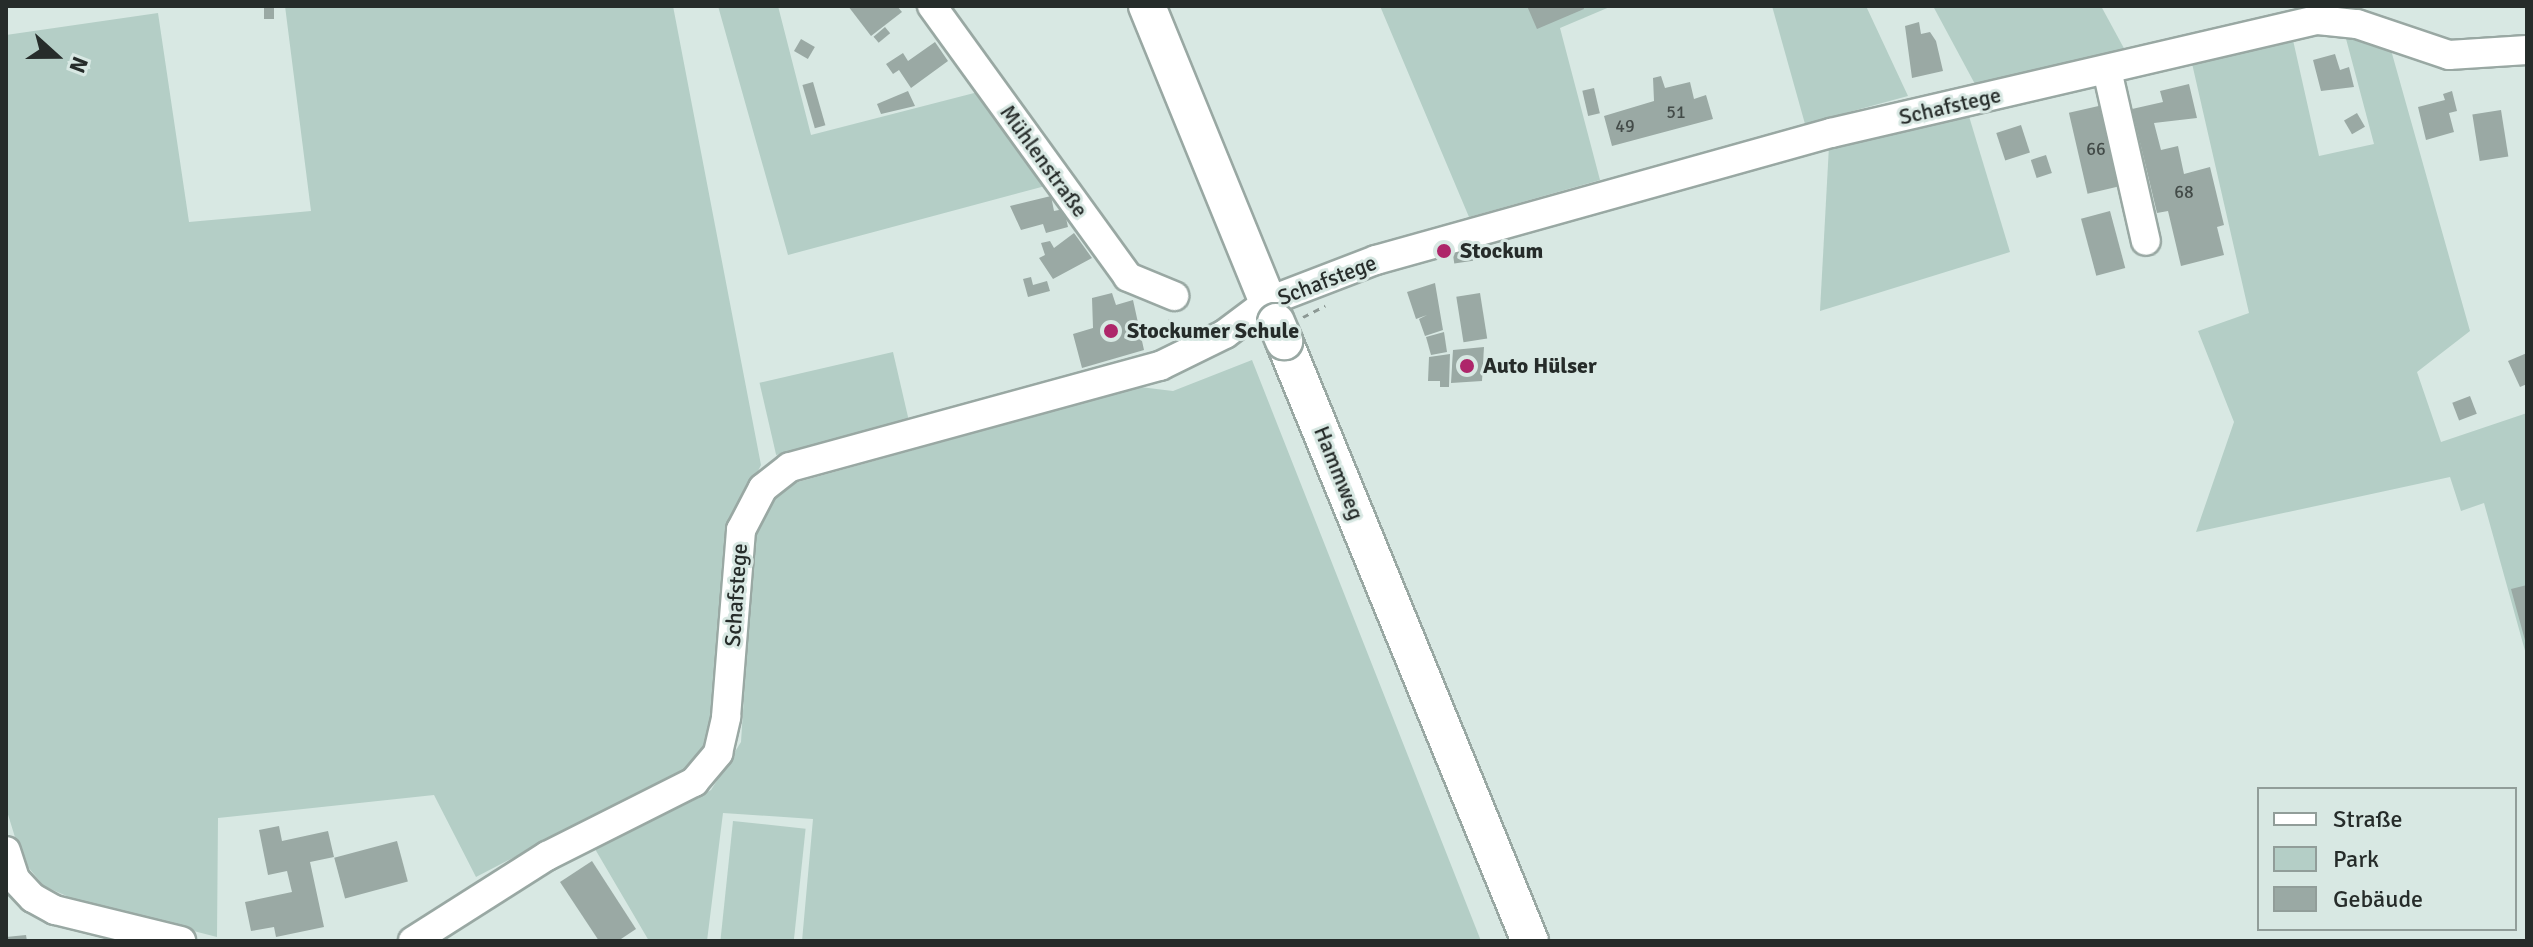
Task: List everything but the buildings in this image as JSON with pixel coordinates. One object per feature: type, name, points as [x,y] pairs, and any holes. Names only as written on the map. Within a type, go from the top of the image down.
[{"type":"main road","name":"Hammweg","points":[[1147,6],[1530,941]]},
{"type":"street","name":"Mühlenstraße","points":[[932,6],[1128,277],[1174,296]]},
{"type":"street","name":"Schafstege","points":[[413,941],[547,856],[694,782],[718,753],[726,717],[741,530],[772,481],[790,467],[1160,366],[1225,334],[1276,321],[1376,260],[1831,133],[2318,20],[2357,24],[2449,55],[2527,50]]},
{"type":"street","points":[[2107,70],[2146,241]]},
{"type":"street","points":[[6,851],[15,879],[33,898],[55,910],[181,941]]},
{"type":"path","points":[[1160,366],[1174,296]]},
{"type":"green space","points":[[285,6],[673,6],[761,465],[725,538],[713,712],[704,747],[686,768],[476,877],[434,795],[218,818],[217,937],[80,902],[44,886],[22,860],[6,808],[6,35],[158,13],[189,222],[311,211]]},
{"type":"green space","points":[[718,6],[778,6],[811,135],[982,91],[1049,185],[788,255]]},
{"type":"green space","points":[[1380,6],[1612,6],[1560,28],[1600,180],[1469,217]]},
{"type":"green space","points":[[1772,6],[1866,6],[1908,96],[1805,124]]},
{"type":"green space","points":[[1933,6],[2101,6],[2126,52],[1976,86]]},
{"type":"green space","points":[[2345,35],[2391,50],[2470,331],[2417,372],[2441,442],[2527,413],[2527,658],[2484,503],[2461,511],[2450,477],[2196,532],[2234,422],[2198,331],[2249,313],[2191,59],[2293,40],[2319,156],[2374,144]]},
{"type":"green space","points":[[1968,113],[2010,252],[1820,311],[1829,146]]},
{"type":"green space","points":[[893,352],[910,424],[776,455],[760,383]]},
{"type":"green space","points":[[1252,360],[1481,941],[802,941],[813,819],[723,813],[707,941],[649,941],[595,849],[711,790],[741,742],[754,538],[780,487],[1140,387],[1173,391]]},
{"type":"green space","points":[[733,821],[806,829],[794,941],[720,941]]},
{"type":"place","name":"Stockum","points":[[1444,251]]},
{"type":"place","name":"Stockumer Schule","points":[[1111,331]]},
{"type":"place","name":"Auto Hülser","points":[[1467,366]]}]
